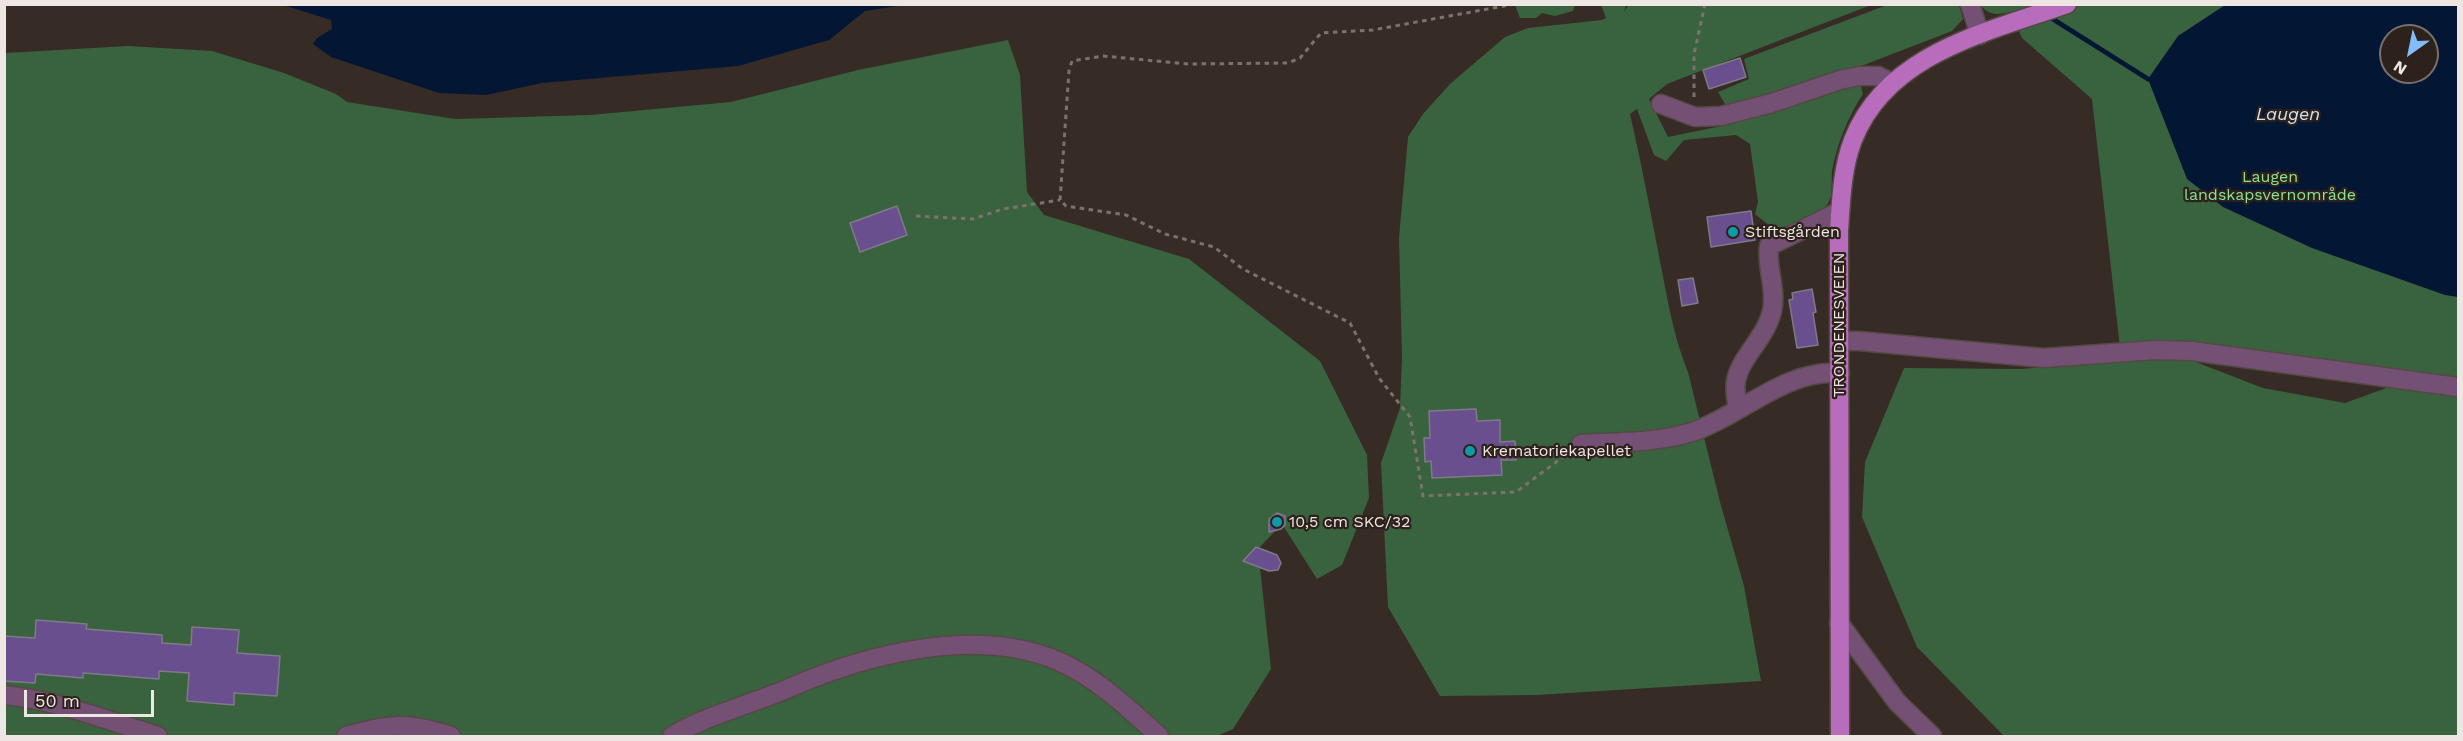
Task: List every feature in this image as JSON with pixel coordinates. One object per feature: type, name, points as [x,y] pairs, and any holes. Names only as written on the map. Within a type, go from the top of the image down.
[{"type":"main road","name":"TRONDENESVEIEN","points":[[1840,736],[1840,211],[1844,175],[1854,140],[1871,107],[1892,83],[1928,57],[1980,35],[2067,4]]},
{"type":"street","points":[[1970,4],[1980,35]]},
{"type":"street","points":[[1661,104],[1695,117],[1738,113],[1859,76],[1878,76],[1892,83]]},
{"type":"street","points":[[1738,409],[1736,378],[1766,330],[1772,310],[1774,297],[1769,246],[1840,211]]},
{"type":"street","points":[[1840,341],[2044,358],[2156,350],[2192,351],[2458,387]]},
{"type":"street","points":[[1581,444],[1666,439],[1696,430],[1803,376],[1817,372],[1840,373]]},
{"type":"street","points":[[1839,623],[1897,702],[1932,736]]},
{"type":"street","points":[[672,736],[696,722],[832,670],[918,649],[975,645],[1020,650],[1057,660],[1129,708],[1159,736]]},
{"type":"street","points":[[4,695],[27,697],[56,704],[158,736]]},
{"type":"street","points":[[346,736],[375,728],[399,725],[416,726],[451,736]]},
{"type":"path","points":[[1515,4],[1373,30],[1321,33],[1300,57],[1288,63],[1188,64],[1103,56],[1072,61],[1060,200],[1066,206],[1126,215],[1165,234],[1214,247],[1243,269],[1350,323],[1379,378],[1410,417],[1423,496],[1516,492],[1581,444]]},
{"type":"path","points":[[1695,117],[1692,76],[1694,54],[1705,4]]},
{"type":"path","points":[[916,216],[973,219],[1003,209],[1060,200]]},
{"type":"green space","points":[[1515,4],[1575,5],[1573,11],[1555,16],[1542,13],[1536,18],[1520,18]]},
{"type":"green space","points":[[1629,4],[1871,5],[1667,84],[1649,99],[1668,137],[1736,123],[1718,92],[1749,79],[1744,59],[1887,5],[1959,5],[1963,19],[1952,31],[1856,68],[1863,94],[1840,141],[1832,171],[1829,203],[1809,218],[1776,231],[1755,214],[1758,202],[1750,144],[1736,135],[1684,140],[1666,161],[1654,155],[1637,109],[1630,114],[1671,316],[1744,586],[1761,681],[1537,695],[1440,696],[1388,607],[1381,463],[1400,408],[1402,357],[1399,238],[1408,137],[1423,114],[1450,84],[1505,37],[1528,28],[1602,20],[1606,18],[1601,5],[1626,5],[1624,12]]},
{"type":"green space","name":"Laugen landskapsvernområde","points":[[1980,5],[2458,5],[2458,736],[2004,736],[1917,647],[1862,517],[1865,462],[1904,368],[2021,369],[2180,356],[2263,388],[2345,403],[2400,383],[2120,348],[2092,99],[2022,38],[2011,12],[1994,14]]},
{"type":"green space","points":[[1008,40],[1020,75],[1027,192],[1044,215],[1189,259],[1320,361],[1367,455],[1369,498],[1342,565],[1317,579],[1282,524],[1258,549],[1271,669],[1233,729],[1217,736],[5,736],[5,53],[128,46],[212,51],[284,73],[336,94],[347,102],[455,119],[590,115],[731,102],[858,70]]},
{"type":"water","points":[[283,5],[903,5],[865,11],[829,40],[738,66],[542,83],[486,95],[439,93],[331,57],[313,44],[317,38],[332,29],[331,20]]},
{"type":"water","name":"Laugen","points":[[2225,5],[2458,5],[2458,297],[2445,295],[2312,248],[2223,207],[2187,179],[2148,79],[2178,36]]},
{"type":"building","points":[[1740,58],[1746,77],[1709,89],[1703,70]]},
{"type":"building","points":[[897,206],[907,235],[860,252],[850,223]]},
{"type":"building","name":"Stiftsgården","points":[[1751,211],[1755,240],[1711,247],[1707,217]]},
{"type":"building","points":[[1693,278],[1698,303],[1682,306],[1678,280]]},
{"type":"building","points":[[1812,289],[1818,345],[1797,348],[1789,300],[1793,299],[1792,293]]},
{"type":"building","name":"Krematoriekapellet","points":[[1476,409],[1477,421],[1500,420],[1500,442],[1515,441],[1516,460],[1501,460],[1502,475],[1432,478],[1431,461],[1425,462],[1424,438],[1430,438],[1429,411]]},
{"type":"building","name":"10,5 cm SKC/32","points":[[1277,513],[1285,516],[1285,525],[1281,529],[1269,532],[1269,519]]},
{"type":"building","points":[[1256,547],[1277,555],[1281,563],[1278,570],[1269,571],[1243,561]]},
{"type":"building","points":[[36,620],[87,624],[86,629],[162,635],[162,643],[191,645],[192,627],[239,630],[237,653],[280,656],[277,696],[234,693],[234,705],[187,701],[189,673],[159,671],[159,679],[83,673],[83,678],[36,674],[35,683],[4,681],[4,636],[35,638]]},
{"type":"waterway","points":[[2048,16],[2148,79]]},
{"type":"place","name":"Stiftsgården","points":[[1733,232]]},
{"type":"place","name":"Krematoriekapellet","points":[[1470,451]]},
{"type":"place","name":"10,5 cm SKC/32","points":[[1277,522]]}]
